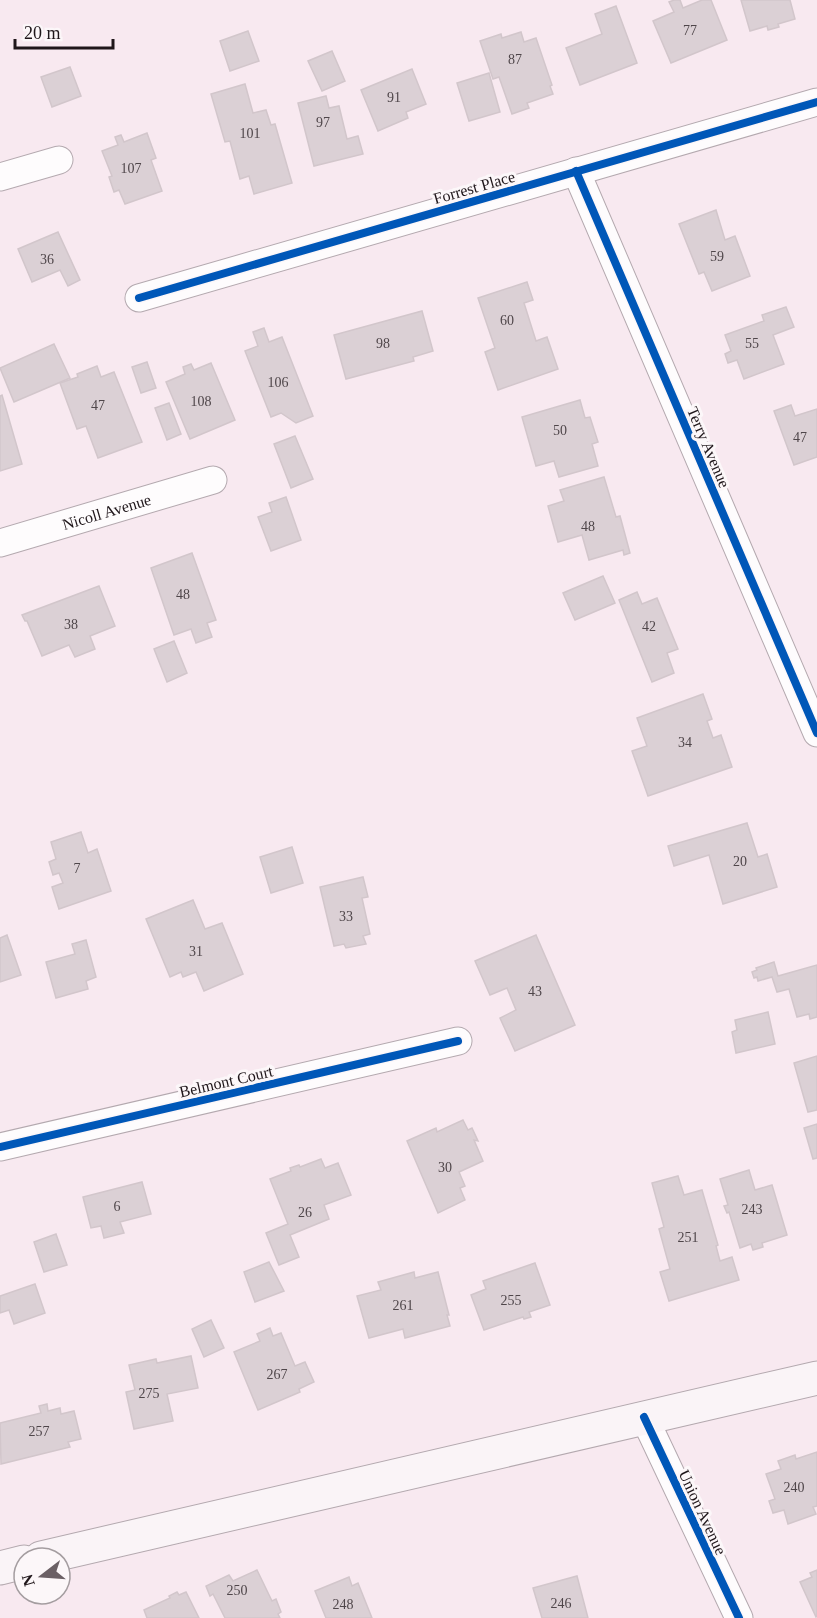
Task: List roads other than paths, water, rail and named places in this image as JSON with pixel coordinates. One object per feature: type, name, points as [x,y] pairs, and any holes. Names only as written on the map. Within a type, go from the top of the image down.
[{"type":"main road","points":[[72,1551],[817,1378]]},
{"type":"street","name":"Forrest Place","points":[[139,298],[817,102]]},
{"type":"street","points":[[0,177],[59,160]]},
{"type":"street","name":"Terry Avenue","points":[[576,171],[817,733]]},
{"type":"street","name":"Nicoll Avenue","points":[[0,543],[213,480]]},
{"type":"street","name":"Belmont Court","points":[[0,1147],[458,1041]]},
{"type":"street","name":"Union Avenue","points":[[644,1417],[739,1618]]}]
